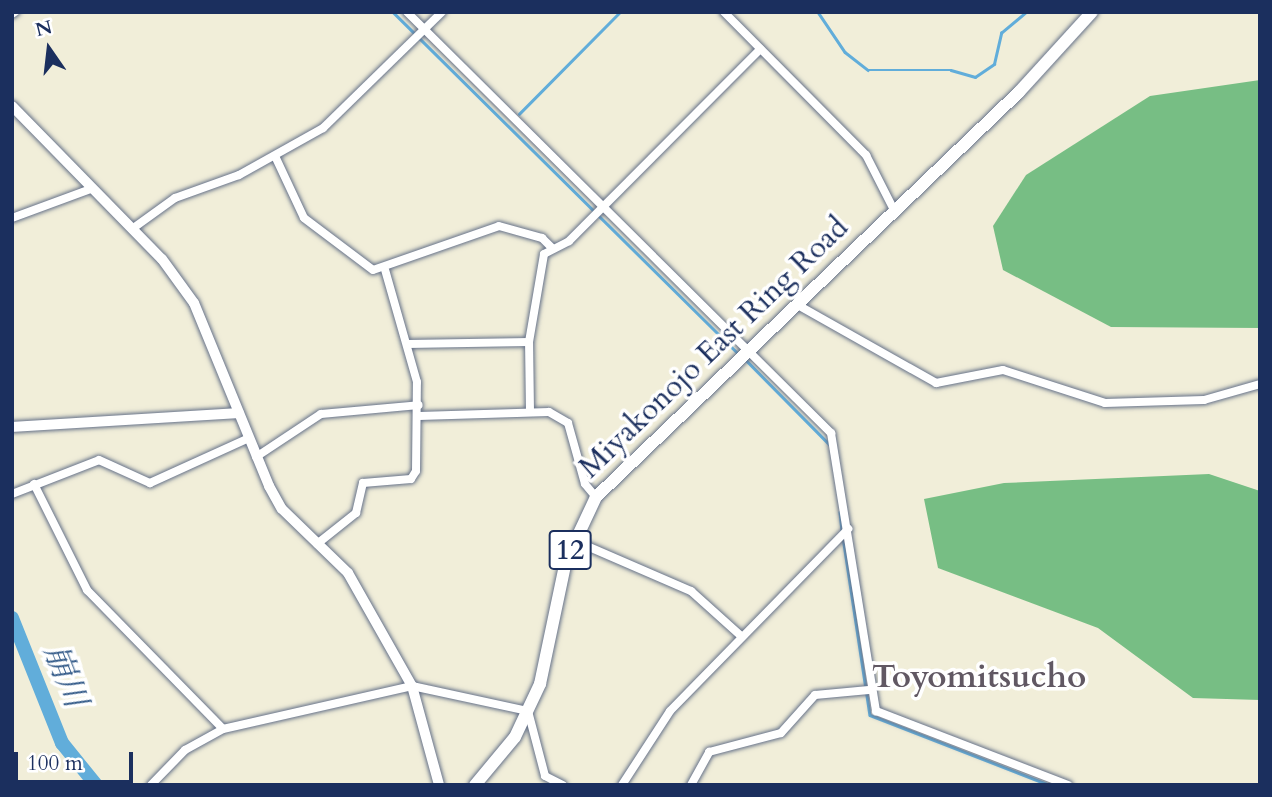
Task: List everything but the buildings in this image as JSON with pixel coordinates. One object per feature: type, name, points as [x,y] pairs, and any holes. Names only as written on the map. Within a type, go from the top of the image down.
[{"type":"main road","name":"Miyakonojo East Ring Road","points":[[475,785],[528,711],[573,540],[596,497],[1019,92],[1092,12]]},
{"type":"street","points":[[407,12],[605,207],[743,354],[831,433],[848,529],[864,690],[882,716],[1068,785]]},
{"type":"street","points":[[132,229],[190,191],[275,156],[323,128],[442,12]]},
{"type":"street","points":[[724,12],[866,155],[894,210]]},
{"type":"street","points":[[551,247],[569,241],[761,49]]},
{"type":"street","points":[[12,106],[132,229],[194,303],[256,457],[282,509],[356,583],[412,686],[439,785]]},
{"type":"street","points":[[275,156],[304,218],[373,270],[384,270],[499,226],[542,237],[551,247]]},
{"type":"street","points":[[12,218],[93,188]]},
{"type":"street","points":[[530,411],[529,342],[551,247]]},
{"type":"street","points":[[317,544],[356,513],[363,483],[411,479],[419,405],[407,344],[384,270]]},
{"type":"street","points":[[796,304],[936,383],[1003,370],[1105,403],[1204,400],[1260,383]]},
{"type":"street","points":[[407,344],[529,342]]},
{"type":"street","points":[[256,457],[321,414],[419,405]]},
{"type":"street","points":[[419,415],[549,412],[568,423],[585,484],[596,497]]},
{"type":"street","points":[[12,427],[239,413]]},
{"type":"street","points":[[12,494],[99,460],[150,483],[249,438]]},
{"type":"street","points":[[34,484],[87,590],[223,729]]},
{"type":"street","points":[[622,785],[654,730],[741,636],[839,535],[848,529]]},
{"type":"street","points":[[573,540],[691,591],[741,636]]},
{"type":"street","points":[[151,785],[185,750],[223,729],[412,686],[528,711],[545,776],[562,785]]},
{"type":"street","points":[[691,785],[716,748],[781,733],[815,695],[864,690]]},
{"type":"green space","points":[[1260,80],[1260,328],[1111,327],[1003,270],[993,226],[1026,175],[1150,96]]},
{"type":"green space","points":[[1209,474],[1260,491],[1260,700],[1193,698],[1098,628],[938,568],[924,499],[1004,483]]},
{"type":"waterway","points":[[393,12],[740,355]]},
{"type":"waterway","points":[[519,114],[620,12]]},
{"type":"waterway","points":[[818,12],[845,52],[868,70],[951,70],[975,77],[994,64],[1001,33],[1026,12]]},
{"type":"waterway","points":[[745,359],[829,444]]},
{"type":"waterway","points":[[840,512],[842,530]]},
{"type":"waterway","points":[[843,537],[870,715],[1050,785]]},
{"type":"waterway","name":"崩川","points":[[12,618],[62,743],[96,785]]},
{"type":"district","name":"Toyomitsucho","points":[[979,677]]}]
